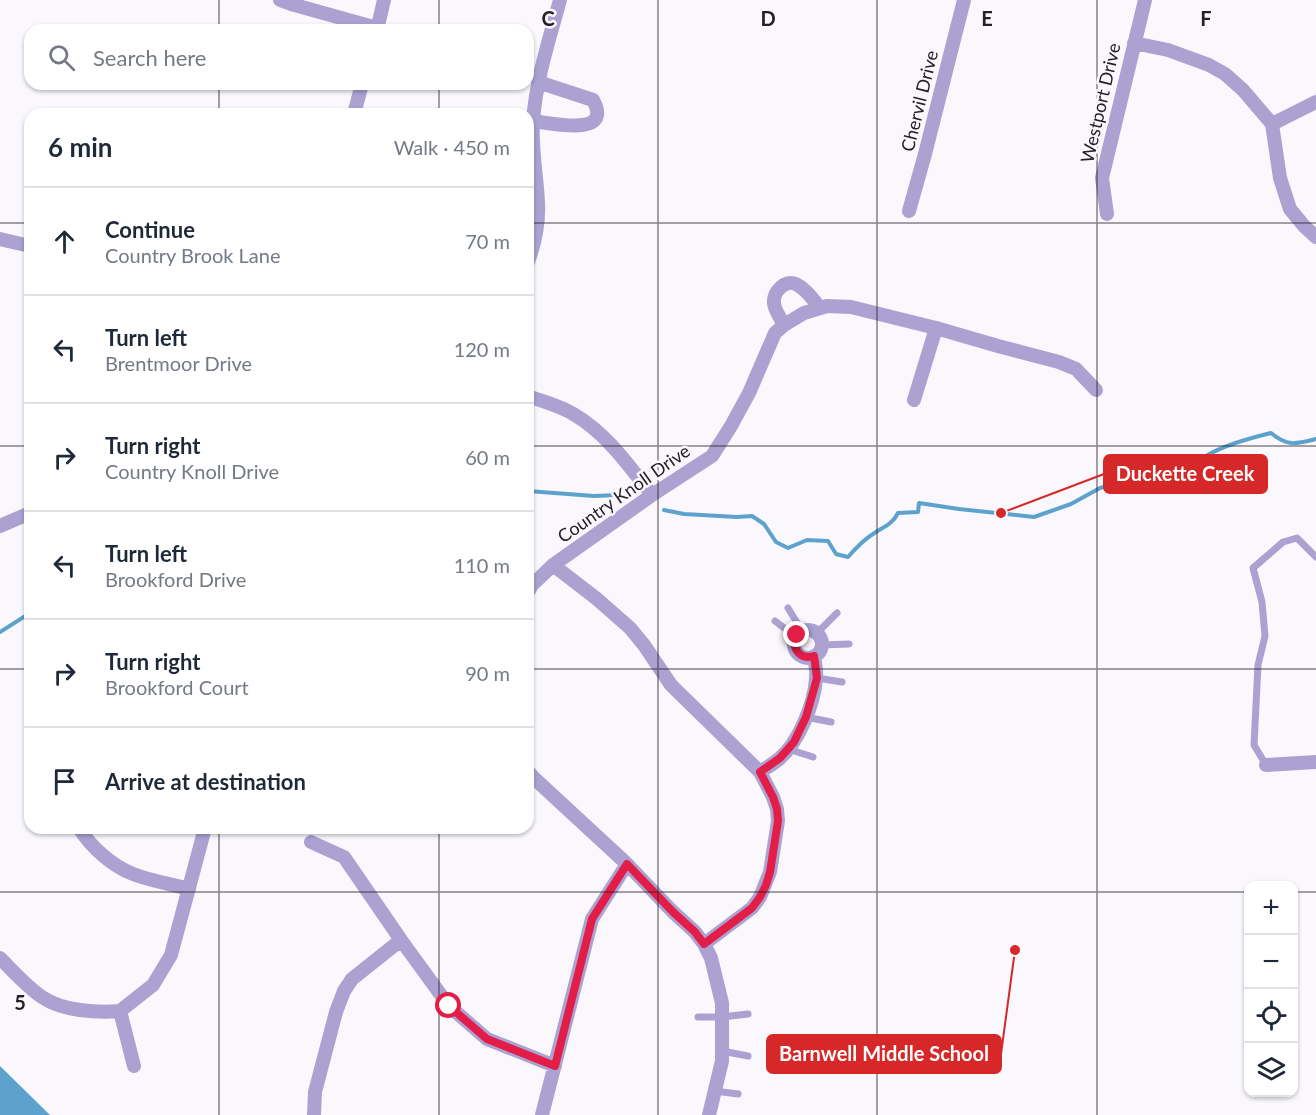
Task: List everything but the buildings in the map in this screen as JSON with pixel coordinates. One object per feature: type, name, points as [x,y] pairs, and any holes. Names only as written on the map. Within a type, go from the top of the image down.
[{"type":"street","points":[[280,0],[360,24]]},
{"type":"street","points":[[378,24],[384,0]]},
{"type":"street","points":[[534,113],[538,82],[560,0]]},
{"type":"street","name":"Chervil Drive","points":[[909,211],[964,0]]},
{"type":"street","name":"Westport Drive","points":[[1107,214],[1102,178],[1145,0]]},
{"type":"street","points":[[1134,43],[1168,50],[1209,65],[1225,74],[1243,90],[1272,124],[1280,178],[1290,209],[1316,237]]},
{"type":"street","points":[[534,121],[582,126],[594,122],[597,117],[597,108],[593,100],[538,82]]},
{"type":"street","points":[[356,108],[360,90]]},
{"type":"street","points":[[1272,124],[1316,102]]},
{"type":"street","points":[[534,161],[538,205],[534,244]]},
{"type":"street","points":[[0,239],[24,245]]},
{"type":"street","points":[[784,325],[773,304],[776,292],[784,285],[791,282],[797,285],[809,294],[820,308]]},
{"type":"street","name":"Country Knoll Drive","points":[[534,583],[553,565],[711,456],[749,393],[775,333],[804,313],[827,306],[852,307],[936,328],[1059,362],[1076,369],[1096,390]]},
{"type":"street","points":[[914,400],[936,328]]},
{"type":"street","points":[[534,398],[574,414],[590,424],[620,453],[652,495]]},
{"type":"street","points":[[0,526],[24,516]]},
{"type":"street","points":[[553,565],[630,628],[670,685],[760,772],[773,797],[778,821],[766,885],[752,908],[704,944]]},
{"type":"street","points":[[760,772],[780,758],[794,742],[806,717],[817,678],[818,645],[809,630],[799,634],[794,643],[797,651],[803,657],[808,658],[818,645]]},
{"type":"street","points":[[1266,765],[1316,762]]},
{"type":"street","points":[[534,778],[627,864],[695,932],[704,944],[711,958],[722,1003],[722,1061],[709,1115]]},
{"type":"street","points":[[84,834],[94,847],[115,865],[133,874],[189,889]]},
{"type":"street","points":[[0,958],[42,997],[60,1006],[120,1011],[153,985],[171,955],[203,834]]},
{"type":"street","points":[[311,842],[344,857],[449,1006],[487,1039],[555,1066]]},
{"type":"street","points":[[542,1115],[592,919],[627,864]]},
{"type":"street","points":[[314,1115],[315,1092],[336,1012],[344,991],[352,979],[401,940]]},
{"type":"street","points":[[120,1011],[134,1066]]},
{"type":"lane","points":[[1266,765],[1254,745],[1258,665],[1265,636],[1262,602],[1253,568],[1283,542],[1297,538],[1316,557]]},
{"type":"lane","points":[[788,608],[799,634]]},
{"type":"lane","points":[[818,645],[837,614]]},
{"type":"lane","points":[[775,621],[799,634]]},
{"type":"lane","points":[[818,645],[849,644]]},
{"type":"lane","points":[[817,678],[842,682]]},
{"type":"lane","points":[[806,717],[831,722]]},
{"type":"lane","points":[[788,749],[813,757]]},
{"type":"lane","points":[[698,1017],[748,1014]]},
{"type":"lane","points":[[722,1052],[748,1056]]},
{"type":"lane","points":[[715,1091],[738,1094]]},
{"type":"water","points":[[0,1066],[50,1115],[0,1115]]},
{"type":"waterway","points":[[664,510],[684,514],[752,516],[764,524],[776,542],[788,548],[807,540],[828,541],[836,554],[848,557],[866,539],[890,523],[898,513],[918,512],[919,503],[1034,517],[1071,504],[1100,488],[1137,478],[1183,477],[1207,455],[1224,447],[1271,433],[1282,441],[1292,443],[1316,439]]},
{"type":"waterway","points":[[534,491],[594,496],[618,495]]},
{"type":"waterway","points":[[0,632],[24,617]]},
{"type":"place","name":"Duckette Creek","points":[[1001,513]]},
{"type":"place","name":"Barnwell Middle School","points":[[1015,950]]},
{"type":"route","points":[[449,1006],[487,1039],[555,1066],[592,919],[627,864],[695,932],[704,944],[756,904],[770,872],[778,821],[773,797],[760,772],[780,758],[794,742],[808,712],[817,678],[814,656],[803,657],[795,647],[797,635]]}]
